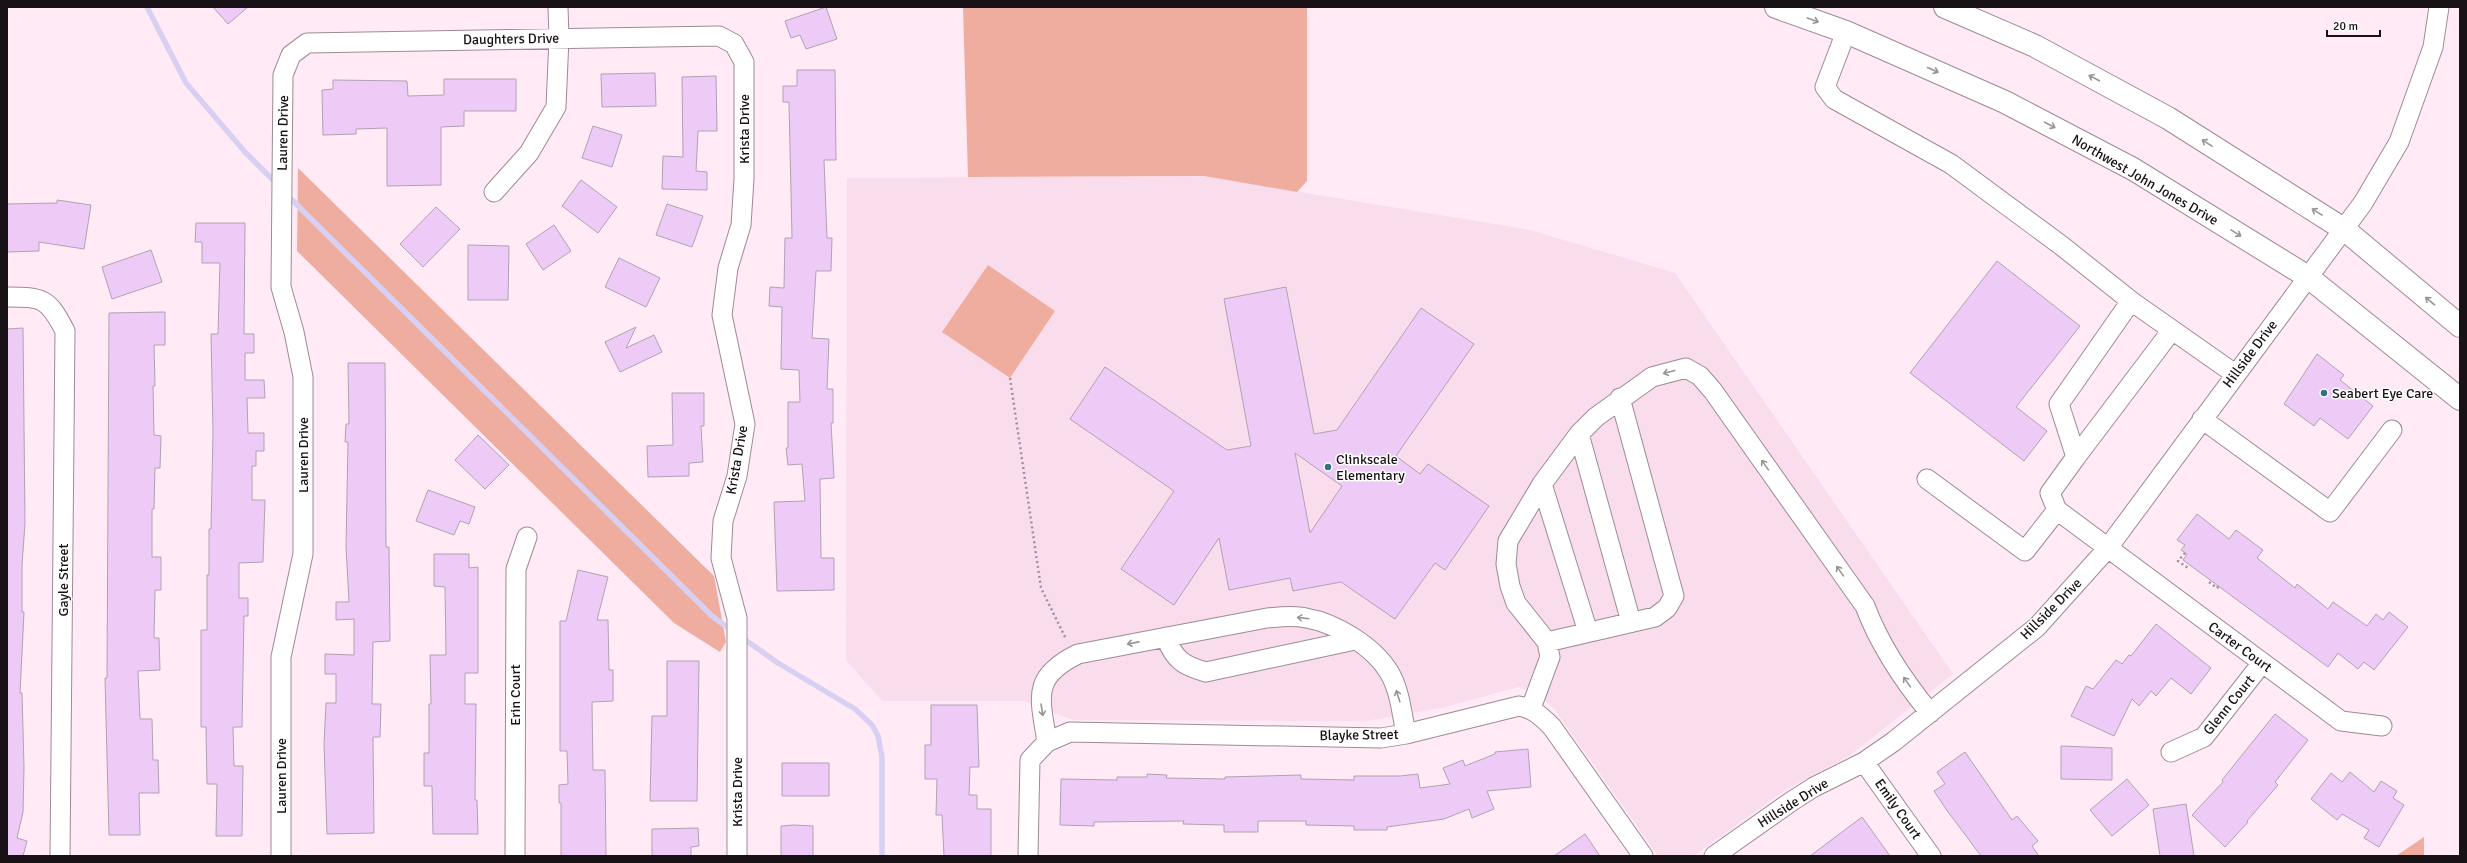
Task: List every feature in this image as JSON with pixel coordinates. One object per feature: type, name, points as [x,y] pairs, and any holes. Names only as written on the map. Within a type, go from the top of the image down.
[{"type":"main road","name":"Northwest John Jones Drive","points":[[1776,7],[1846,32],[2006,102],[2133,169],[2308,277],[2460,399]]},
{"type":"main road","points":[[1945,7],[2035,46],[2168,118],[2345,230],[2460,326]]},
{"type":"street","points":[[494,192],[529,153],[556,107],[559,38],[558,7]]},
{"type":"street","name":"Hillside Drive","points":[[1714,856],[1803,794],[1864,762],[1930,714],[2037,627],[2107,549],[2202,419],[2345,230],[2399,142],[2434,47],[2439,7]]},
{"type":"street","points":[[1846,32],[1825,87],[1834,99],[1951,164],[2062,246],[2131,301],[2236,374]]},
{"type":"street","name":"Daughters Drive","points":[[291,55],[307,43],[719,36],[734,44]]},
{"type":"street","name":"Krista Drive","points":[[734,44],[744,62],[744,179],[741,225],[728,268],[722,315],[745,424],[737,476],[723,521],[721,558],[737,618],[737,856]]},
{"type":"street","name":"Lauren Drive","points":[[281,856],[281,657],[304,554],[303,377],[294,332],[281,287],[283,75],[291,55]]},
{"type":"street","name":"Gayle Street","points":[[7,297],[35,297],[53,308],[65,331],[60,856]]},
{"type":"street","points":[[2076,457],[2059,404],[2131,301]]},
{"type":"street","points":[[1926,479],[2025,551],[2057,510],[2050,493],[2172,330]]},
{"type":"street","points":[[1643,856],[1552,727],[1531,708],[1550,657],[1547,642],[1516,603],[1506,564],[1508,541],[1542,484],[1579,434],[1620,398],[1652,377],[1686,368],[1700,376],[1713,391],[1865,606],[1877,638],[1888,657],[1930,714]]},
{"type":"street","points":[[1547,642],[1655,617],[1668,608],[1674,596],[1620,398]]},
{"type":"street","points":[[2202,419],[2330,512],[2392,430]]},
{"type":"street","points":[[1579,434],[1631,622]]},
{"type":"street","points":[[1542,484],[1588,632]]},
{"type":"street","name":"Carter Court","points":[[2057,510],[2107,549],[2341,721],[2382,726]]},
{"type":"street","name":"Erin Court","points":[[515,856],[516,569],[527,537]]},
{"type":"street","points":[[1028,856],[1030,760],[1047,742],[1040,699],[1045,680],[1058,664],[1078,654],[1286,616],[1307,618],[1330,626],[1355,640],[1372,653],[1389,672],[1400,700],[1406,734]]},
{"type":"street","points":[[1166,637],[1170,649],[1186,666],[1206,672],[1355,640]]},
{"type":"street","name":"Glenn Court","points":[[2171,752],[2204,737],[2262,663]]},
{"type":"street","name":"Blayke Street","points":[[1047,742],[1070,732],[1381,738],[1406,734],[1508,707],[1519,706],[1531,708]]},
{"type":"street","name":"Emily Court","points":[[1864,762],[1930,856]]},
{"type":"path","points":[[1010,378],[1041,588],[1066,639]]},
{"type":"path","points":[[2185,553],[2178,561],[2188,568]]},
{"type":"path","points":[[2208,582],[2217,588],[2219,586]]},
{"type":"shaded area","points":[[963,7],[1307,7],[1307,181],[1297,192],[1204,176],[968,177]]},
{"type":"shaded area","points":[[298,168],[714,576],[726,642],[720,652],[674,623],[297,251]]},
{"type":"shaded area","name":"Clinkscale Elementary","points":[[1204,176],[1530,230],[1675,273],[1953,674],[1849,756],[1785,790],[1693,856],[1658,856],[1555,710],[1538,694],[1518,687],[1441,708],[1366,721],[1073,720],[1024,701],[882,701],[846,660],[847,178]]},
{"type":"shaded area","points":[[988,265],[1055,311],[1010,378],[942,332]]},
{"type":"shaded area","points":[[2424,837],[2424,856],[2396,856]]},
{"type":"building","points":[[213,7],[248,7],[228,24]]},
{"type":"building","points":[[826,7],[837,39],[806,49],[800,35],[791,38],[785,21]]},
{"type":"building","points":[[797,70],[835,70],[836,160],[824,160],[827,238],[832,238],[831,271],[816,271],[812,338],[829,339],[827,389],[833,389],[833,423],[831,423],[834,478],[820,479],[821,558],[834,558],[834,590],[777,591],[774,502],[805,501],[802,464],[788,465],[786,448],[788,448],[788,402],[800,402],[799,370],[781,369],[782,307],[769,306],[770,287],[784,288],[785,238],[792,238],[789,102],[783,102],[783,86],[797,86]]},
{"type":"building","points":[[655,73],[656,106],[602,107],[601,74]]},
{"type":"building","points":[[716,76],[717,131],[698,131],[696,171],[707,172],[707,190],[662,189],[663,156],[683,157],[682,77]]},
{"type":"building","points":[[444,79],[516,79],[516,111],[464,111],[464,126],[441,127],[441,185],[387,186],[387,128],[356,129],[356,134],[323,135],[322,90],[333,89],[333,80],[407,81],[408,96],[444,95]]},
{"type":"building","points":[[593,126],[622,135],[612,167],[582,158]]},
{"type":"building","points":[[581,180],[617,207],[598,233],[562,206]]},
{"type":"building","points":[[57,200],[91,205],[84,249],[39,242],[39,251],[7,252],[7,204],[57,203]]},
{"type":"building","points":[[667,204],[703,216],[692,247],[656,235]]},
{"type":"building","points":[[436,207],[460,229],[423,267],[400,244]]},
{"type":"building","points":[[196,223],[245,223],[244,334],[254,334],[254,353],[245,353],[245,380],[264,380],[265,398],[247,398],[248,433],[264,433],[264,451],[256,451],[256,466],[252,466],[252,500],[265,500],[263,562],[239,563],[239,598],[248,598],[248,616],[244,616],[242,727],[233,727],[234,766],[243,766],[242,836],[216,836],[217,784],[207,784],[206,727],[201,727],[201,630],[207,630],[207,575],[209,575],[209,529],[211,529],[213,432],[211,334],[218,334],[220,263],[202,263],[202,242],[195,242]]},
{"type":"building","points":[[554,225],[571,251],[543,270],[526,244]]},
{"type":"building","points":[[468,245],[509,246],[508,300],[468,300]]},
{"type":"building","points":[[151,250],[162,282],[112,299],[102,267]]},
{"type":"building","points":[[619,258],[660,278],[646,307],[605,287]]},
{"type":"building","points":[[1997,261],[2080,326],[2016,407],[2047,431],[2024,461],[1910,373]]},
{"type":"building","points":[[1286,287],[1314,434],[1337,430],[1421,308],[1474,344],[1396,456],[1420,474],[1428,464],[1489,506],[1445,570],[1435,563],[1395,619],[1341,582],[1293,591],[1290,578],[1229,590],[1219,538],[1174,605],[1121,569],[1174,491],[1070,419],[1105,367],[1227,450],[1251,446],[1224,299]],"holes":[[[1295,453],[1342,486],[1310,533]]]},
{"type":"building","points":[[165,312],[165,345],[154,345],[155,386],[153,386],[154,435],[161,436],[160,468],[155,468],[154,509],[152,509],[152,557],[161,557],[161,590],[155,590],[154,638],[159,638],[160,670],[138,671],[140,719],[152,719],[153,760],[158,760],[159,793],[139,793],[140,835],[109,835],[105,678],[107,678],[109,313]]},
{"type":"building","points":[[636,327],[626,348],[654,335],[662,352],[620,372],[605,342]]},
{"type":"building","points":[[23,328],[25,523],[22,565],[22,612],[24,612],[20,693],[22,693],[24,767],[23,812],[17,838],[27,841],[23,856],[7,856],[7,329]]},
{"type":"building","name":"Seabert Eye Care","points":[[2317,354],[2344,375],[2340,380],[2373,406],[2348,439],[2320,418],[2314,426],[2284,404]]},
{"type":"building","points":[[348,363],[385,363],[386,547],[389,547],[390,641],[373,642],[372,704],[381,704],[380,737],[373,737],[374,833],[327,834],[324,744],[326,703],[336,703],[336,674],[325,674],[325,654],[354,655],[354,619],[336,620],[336,602],[349,602],[346,547],[348,442],[345,442],[346,424],[349,424]]},
{"type":"building","points":[[672,393],[704,393],[704,426],[701,426],[703,462],[689,463],[689,476],[648,477],[647,446],[673,445]]},
{"type":"building","points":[[478,435],[509,465],[485,489],[455,460]]},
{"type":"building","points":[[428,490],[475,507],[469,524],[460,521],[454,535],[416,521]]},
{"type":"building","points":[[2197,514],[2229,539],[2236,530],[2263,550],[2257,558],[2295,588],[2297,584],[2328,609],[2333,602],[2367,626],[2376,614],[2383,620],[2389,612],[2408,627],[2374,670],[2364,662],[2358,669],[2338,653],[2328,667],[2183,560],[2187,554],[2181,550],[2185,545],[2177,540]]},
{"type":"building","points":[[434,554],[469,554],[469,568],[478,567],[478,673],[465,673],[465,704],[476,704],[475,800],[477,800],[478,834],[433,834],[432,786],[424,786],[424,753],[429,753],[429,704],[431,704],[430,655],[446,655],[445,587],[434,586]]},
{"type":"building","points":[[578,570],[608,577],[597,620],[608,620],[609,670],[613,670],[613,701],[592,702],[593,770],[605,770],[606,856],[561,856],[561,803],[559,803],[559,785],[568,784],[567,751],[560,751],[560,621],[566,621]]},
{"type":"building","points":[[2156,624],[2211,668],[2191,694],[2171,678],[2156,696],[2151,691],[2139,706],[2132,699],[2114,736],[2071,716],[2086,686],[2093,689],[2116,660],[2122,664],[2129,655],[2131,656]]},
{"type":"building","points":[[667,661],[699,661],[697,801],[650,801],[652,716],[667,716]]},
{"type":"building","points":[[931,705],[977,705],[979,767],[970,767],[969,795],[977,795],[977,809],[991,809],[991,856],[944,856],[942,815],[936,815],[937,779],[925,779],[925,745],[931,745]]},
{"type":"building","points":[[2275,714],[2308,740],[2275,782],[2278,785],[2247,821],[2248,822],[2225,847],[2192,815],[2223,782],[2222,780]]},
{"type":"building","points":[[2061,746],[2112,748],[2112,780],[2061,779]]},
{"type":"building","points":[[1528,749],[1531,787],[1487,791],[1494,809],[1472,818],[1469,809],[1444,819],[1387,827],[1387,830],[1354,830],[1354,826],[1306,825],[1306,821],[1258,821],[1258,832],[1224,832],[1224,825],[1183,824],[1184,821],[1094,822],[1094,826],[1060,825],[1061,779],[1117,780],[1117,777],[1147,777],[1147,774],[1167,775],[1166,778],[1225,779],[1225,777],[1301,775],[1301,779],[1354,780],[1354,776],[1400,776],[1418,774],[1420,788],[1450,784],[1443,768],[1463,760],[1465,766],[1495,754],[1495,752]]},
{"type":"building","points":[[1965,752],[2012,820],[2017,816],[2038,841],[2032,846],[2039,856],[1981,856],[1946,809],[1934,791],[1945,784],[1937,772]]},
{"type":"building","points":[[782,763],[829,763],[829,796],[782,796]]},
{"type":"building","points":[[2350,772],[2374,792],[2381,781],[2397,791],[2393,798],[2404,805],[2379,847],[2364,838],[2369,830],[2342,814],[2337,820],[2311,799],[2331,773],[2342,782]]},
{"type":"building","points":[[2127,779],[2149,805],[2112,836],[2090,810]]},
{"type":"building","points":[[2186,804],[2194,856],[2160,856],[2153,809]]},
{"type":"building","points":[[1862,817],[1890,856],[1810,856]]},
{"type":"building","points":[[781,826],[813,826],[813,856],[781,856]]},
{"type":"building","points":[[698,828],[699,846],[691,847],[691,856],[652,856],[652,829]]},
{"type":"building","points":[[1585,834],[1600,856],[1554,856]]},
{"type":"waterway","points":[[147,7],[186,83],[245,152],[277,184]]},
{"type":"waterway","points":[[287,195],[712,616],[732,631]]},
{"type":"waterway","points":[[741,637],[778,663],[855,709],[872,725],[878,736],[882,757],[882,856]]},
{"type":"place","name":"Seabert Eye Care","points":[[2324,393]]},
{"type":"place","name":"Clinkscale Elementary","points":[[1328,467]]}]
